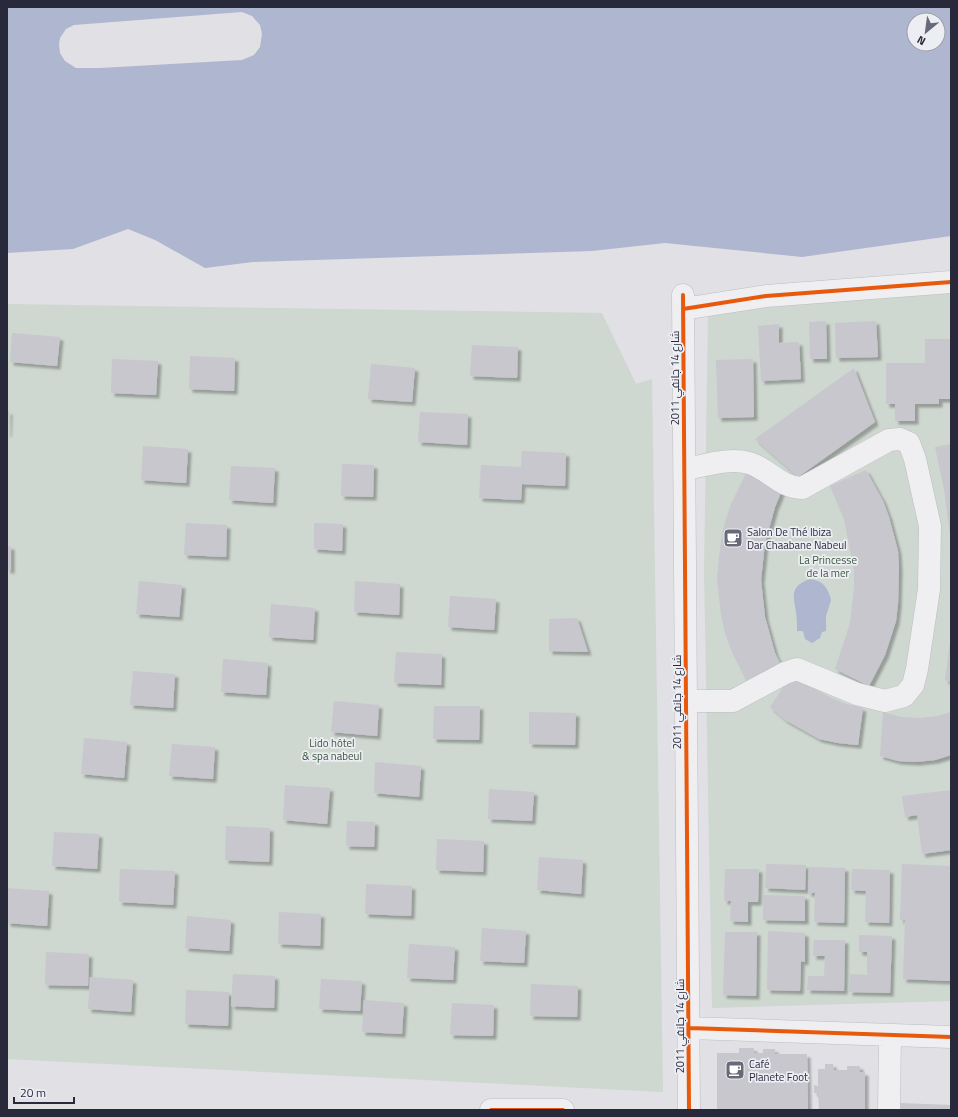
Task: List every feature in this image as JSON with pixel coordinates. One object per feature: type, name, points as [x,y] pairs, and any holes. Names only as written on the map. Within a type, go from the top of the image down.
[{"type":"street","name":"شارع 14 جانفي 2011","points":[[689,1110],[683,302],[951,282]]},
{"type":"street","points":[[685,469],[728,462],[750,463],[784,484],[802,488],[889,440],[900,439],[909,443],[915,459],[930,526],[928,589],[917,669],[913,685],[904,696],[886,701],[857,694],[796,669],[785,673],[733,701],[686,702]]},
{"type":"street","points":[[689,1028],[890,1036],[951,1036]]},
{"type":"street","points":[[889,1110],[890,1036]]},
{"type":"street","points":[[491,1110],[563,1110]]},
{"type":"green space","name":"La Princesse de la mer","points":[[951,283],[951,1001],[712,1008],[704,571],[708,315]]},
{"type":"green space","name":"Lido hôtel & spa nabeul","points":[[7,304],[602,313],[636,384],[652,379],[663,1092],[7,1059]]},
{"type":"water","points":[[7,7],[951,7],[951,236],[802,257],[665,243],[592,251],[253,262],[205,268],[155,240],[128,229],[73,249],[7,253]]},
{"type":"water","points":[[810,579],[818,581],[824,585],[831,600],[826,616],[826,631],[822,632],[820,638],[812,643],[805,639],[803,631],[797,631],[797,617],[794,601],[794,592],[796,588]]},
{"type":"pier","points":[[242,12],[252,16],[260,25],[262,34],[260,47],[254,55],[242,60],[76,68],[65,61],[60,53],[60,38],[66,29],[74,25]]},
{"type":"building","points":[[826,321],[827,359],[810,359],[809,322]]},
{"type":"building","points":[[876,321],[878,357],[836,358],[835,323]]},
{"type":"building","points":[[779,324],[779,343],[799,342],[801,379],[761,381],[758,326]]},
{"type":"building","points":[[12,333],[60,337],[57,366],[10,362]]},
{"type":"building","points":[[925,339],[951,339],[951,399],[939,399],[939,404],[915,404],[915,421],[895,421],[895,404],[886,404],[886,363],[925,363]]},
{"type":"building","points":[[472,345],[518,347],[517,378],[470,376]]},
{"type":"building","points":[[190,356],[235,358],[234,391],[189,389]]},
{"type":"building","points":[[112,359],[158,361],[156,395],[111,393]]},
{"type":"building","points":[[753,359],[754,417],[718,418],[716,360]]},
{"type":"building","points":[[371,364],[415,368],[412,402],[368,399]]},
{"type":"building","points":[[854,368],[875,422],[798,477],[755,439]]},
{"type":"building","points":[[7,411],[9,411],[8,434],[7,434]]},
{"type":"building","points":[[420,412],[468,414],[467,445],[418,442]]},
{"type":"building","points":[[951,444],[950,535],[944,489],[935,447]]},
{"type":"building","points":[[143,446],[188,449],[186,483],[141,480]]},
{"type":"building","points":[[522,451],[566,453],[565,486],[522,484],[521,500],[479,498],[481,465],[521,467]]},
{"type":"building","points":[[342,464],[374,465],[373,497],[341,496]]},
{"type":"building","points":[[231,466],[275,468],[273,503],[229,500]]},
{"type":"building","points":[[866,470],[883,501],[889,517],[898,551],[899,569],[896,621],[885,655],[869,686],[835,669],[850,623],[854,588],[854,570],[844,519],[830,486]]},
{"type":"building","points":[[747,471],[782,490],[775,507],[765,543],[761,580],[765,617],[775,653],[782,667],[748,684],[731,650],[725,633],[721,615],[717,578],[721,540],[725,522],[731,504]]},
{"type":"building","points":[[186,523],[227,525],[226,557],[184,555]]},
{"type":"building","points":[[314,523],[343,524],[342,551],[314,549]]},
{"type":"building","points":[[7,546],[11,546],[11,570],[7,570]]},
{"type":"building","points":[[139,581],[182,585],[179,617],[136,614]]},
{"type":"building","points":[[355,581],[400,584],[399,615],[354,612]]},
{"type":"building","points":[[450,596],[496,599],[494,630],[448,627]]},
{"type":"building","points":[[271,604],[315,608],[313,640],[269,637]]},
{"type":"building","points":[[577,618],[588,652],[549,651],[549,619]]},
{"type":"building","points":[[951,642],[951,682],[945,680]]},
{"type":"building","points":[[396,652],[442,654],[441,685],[394,683]]},
{"type":"building","points":[[223,659],[268,663],[266,695],[221,692]]},
{"type":"building","points":[[133,671],[175,674],[173,708],[130,705]]},
{"type":"building","points":[[794,671],[825,695],[843,703],[863,708],[858,745],[819,739],[785,720],[770,707]]},
{"type":"building","points":[[334,701],[379,705],[377,736],[331,732]]},
{"type":"building","points":[[434,706],[480,706],[479,740],[433,739]]},
{"type":"building","points":[[529,712],[576,713],[575,745],[529,744]]},
{"type":"building","points":[[883,712],[901,717],[920,718],[938,716],[951,712],[951,755],[935,760],[916,762],[898,761],[880,756]]},
{"type":"building","points":[[84,738],[127,742],[124,778],[81,774]]},
{"type":"building","points":[[172,744],[215,747],[213,779],[169,776]]},
{"type":"building","points":[[375,762],[421,766],[419,797],[374,793]]},
{"type":"building","points":[[285,785],[330,788],[327,824],[283,820]]},
{"type":"building","points":[[489,789],[534,792],[532,821],[488,819]]},
{"type":"building","points":[[951,790],[951,850],[922,854],[917,815],[905,817],[902,796]]},
{"type":"building","points":[[347,821],[375,822],[374,847],[346,846]]},
{"type":"building","points":[[226,826],[270,828],[269,862],[225,860]]},
{"type":"building","points":[[54,832],[99,834],[97,869],[52,866]]},
{"type":"building","points":[[437,839],[484,841],[483,872],[436,870]]},
{"type":"building","points":[[539,857],[583,860],[581,894],[537,890]]},
{"type":"building","points":[[766,864],[806,865],[805,890],[765,888]]},
{"type":"building","points":[[902,864],[951,866],[951,981],[903,979],[905,920],[900,920]]},
{"type":"building","points":[[809,867],[845,868],[844,923],[814,922],[815,893],[808,893]]},
{"type":"building","points":[[120,869],[175,871],[173,905],[119,902]]},
{"type":"building","points":[[725,869],[759,869],[758,902],[748,902],[748,922],[730,921],[731,901],[724,901]]},
{"type":"building","points":[[852,869],[890,870],[889,923],[865,922],[866,891],[851,890]]},
{"type":"building","points":[[366,884],[412,886],[411,916],[365,914]]},
{"type":"building","points":[[7,888],[49,891],[47,926],[7,923]]},
{"type":"building","points":[[763,895],[805,896],[805,921],[763,920]]},
{"type":"building","points":[[279,912],[321,914],[320,946],[278,944]]},
{"type":"building","points":[[187,916],[231,920],[229,951],[185,948]]},
{"type":"building","points":[[482,928],[526,931],[524,963],[480,961]]},
{"type":"building","points":[[768,931],[805,933],[805,962],[801,961],[800,991],[767,990]]},
{"type":"building","points":[[725,932],[757,932],[756,996],[723,995]]},
{"type":"building","points":[[859,935],[892,936],[890,993],[849,992],[850,974],[867,975],[867,952],[859,952]]},
{"type":"building","points":[[814,940],[845,940],[844,991],[807,990],[808,976],[824,976],[825,956],[813,956]]},
{"type":"building","points":[[409,944],[455,947],[453,980],[407,978]]},
{"type":"building","points":[[46,952],[89,954],[88,986],[45,985]]},
{"type":"building","points":[[233,974],[275,976],[274,1008],[231,1006]]},
{"type":"building","points":[[90,977],[133,980],[131,1012],[88,1009]]},
{"type":"building","points":[[321,979],[362,981],[360,1011],[319,1009]]},
{"type":"building","points":[[531,984],[578,986],[577,1017],[530,1016]]},
{"type":"building","points":[[186,990],[229,992],[228,1026],[185,1024]]},
{"type":"building","points":[[364,1000],[404,1003],[402,1034],[362,1032]]},
{"type":"building","points":[[452,1003],[494,1005],[493,1036],[450,1035]]},
{"type":"building","points":[[739,1048],[754,1048],[754,1053],[763,1053],[763,1049],[775,1049],[775,1054],[807,1054],[808,1110],[717,1110],[717,1053],[739,1053]]},
{"type":"building","points":[[825,1064],[833,1064],[834,1070],[847,1070],[847,1066],[860,1066],[860,1072],[865,1072],[865,1110],[819,1110],[818,1093],[814,1093],[814,1085],[818,1086],[818,1069],[825,1069]]},
{"type":"building","points":[[900,1103],[951,1105],[951,1110],[901,1110]]},
{"type":"cycle path","points":[[683,309],[766,296],[951,282]]},
{"type":"cycle path","points":[[683,295],[689,1110]]},
{"type":"cycle path","points":[[689,1028],[951,1037]]},
{"type":"cycle path","points":[[491,1110],[563,1110]]},
{"type":"place","name":"Salon De Thé Ibiza Dar Chaabane Nabeul","points":[[733,538]]},
{"type":"place","name":"Café Planete Foot","points":[[735,1070]]}]
